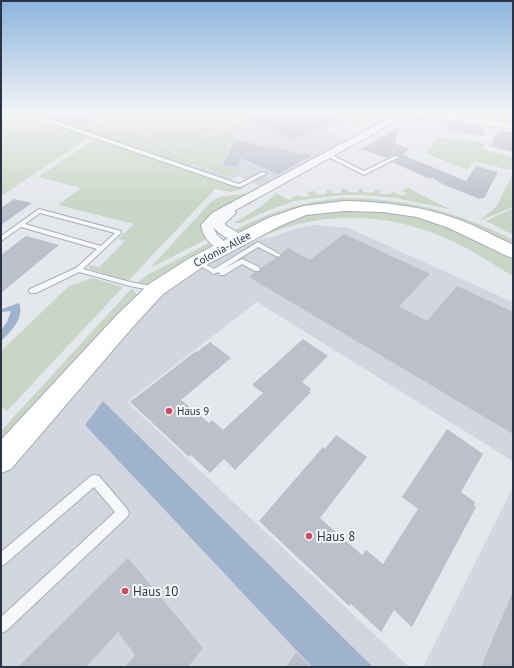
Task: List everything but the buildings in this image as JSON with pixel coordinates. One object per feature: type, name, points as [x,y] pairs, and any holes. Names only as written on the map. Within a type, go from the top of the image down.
[{"type":"main road","name":"Colonia-Allee","points":[[1,460],[123,323],[156,289],[206,267],[232,243],[274,222],[303,211],[345,206],[383,206],[420,214],[455,224],[513,252]]},
{"type":"street","points":[[232,243],[213,240],[208,231],[207,225],[216,216],[349,143]]},
{"type":"street","points":[[232,243],[219,226],[219,222],[242,202]]},
{"type":"lane","points":[[114,143],[239,186],[264,173]]},
{"type":"lane","points":[[328,155],[364,173],[397,157]]},
{"type":"lane","points":[[1,239],[40,211],[119,232],[78,270],[33,291]]},
{"type":"lane","points":[[20,225],[102,248]]},
{"type":"lane","points":[[206,267],[258,244],[278,255]]},
{"type":"lane","points":[[206,267],[220,274],[242,261],[257,269]]},
{"type":"lane","points":[[78,270],[130,284],[156,289]]},
{"type":"lane","points":[[1,560],[95,480],[123,513],[1,626]]},
{"type":"shaded area","points":[[117,143],[338,143],[259,186],[238,176],[229,181]]},
{"type":"shaded area","points":[[315,225],[348,228],[513,302],[513,461],[257,302],[127,402],[409,667],[373,667],[103,401],[85,425],[312,667],[1,667],[1,474],[161,296],[216,259],[234,249],[266,237],[269,238],[298,228]]},
{"type":"shaded area","points":[[513,487],[513,667],[423,667]]},
{"type":"green space","points":[[1,143],[81,143],[1,196]]},
{"type":"green space","points":[[89,143],[107,143],[243,189],[231,192],[215,189],[128,281],[92,270],[88,267],[91,265],[99,267],[125,241],[118,239],[134,224],[58,205],[81,188],[38,177]]},
{"type":"green space","points":[[121,143],[155,143],[176,155],[220,164],[220,167],[244,170],[230,175],[227,179],[220,177],[222,173],[194,164],[187,167]]},
{"type":"green space","points":[[161,143],[185,143],[171,149]]},
{"type":"green space","points":[[192,143],[231,143],[221,162],[191,157],[174,151]]},
{"type":"green space","points":[[433,143],[486,143],[482,149],[513,157],[513,165],[510,170],[474,161],[468,170],[425,153]]},
{"type":"green space","points":[[513,173],[513,207],[479,221],[496,207]]},
{"type":"green space","points":[[408,188],[449,209],[396,198],[340,195],[294,201],[240,223],[234,223],[262,206],[276,193],[290,200],[297,195],[303,197],[309,196],[307,192],[314,191],[317,195],[327,194],[326,190],[330,190],[332,193],[342,193],[341,189],[347,189],[348,192],[358,192],[358,189],[363,189],[363,192],[374,193],[374,190],[379,190],[380,194],[391,194],[391,191],[402,196],[407,193],[402,191]]},
{"type":"green space","points":[[249,193],[214,214],[209,238],[150,268],[211,202],[219,197]]},
{"type":"green space","points":[[341,198],[387,200],[430,208],[471,221],[492,230],[513,240],[513,247],[391,204],[348,202],[245,231],[233,231],[259,218],[298,205]]},
{"type":"green space","points":[[513,208],[513,235],[486,221]]},
{"type":"green space","points":[[340,210],[391,211],[430,219],[513,256],[513,276],[472,251],[440,235],[400,223],[360,218],[339,218],[299,224],[261,237],[258,235],[302,216]]},
{"type":"green space","points":[[211,242],[210,248],[151,284],[136,284],[149,274]]},
{"type":"green space","points":[[93,278],[123,287],[7,411],[1,407],[1,351],[69,286]]},
{"type":"green space","points":[[131,289],[134,290],[137,295],[117,314],[1,445],[1,431]]},
{"type":"water","points":[[19,303],[19,319],[13,329],[1,341],[1,330],[7,322],[11,311],[2,312],[2,309]]},
{"type":"water","points":[[103,401],[373,667],[312,667],[85,425]]},
{"type":"place","name":"Haus 9","points":[[169,411]]},
{"type":"place","name":"Haus 8","points":[[309,536]]},
{"type":"place","name":"Haus 10","points":[[125,591]]}]
